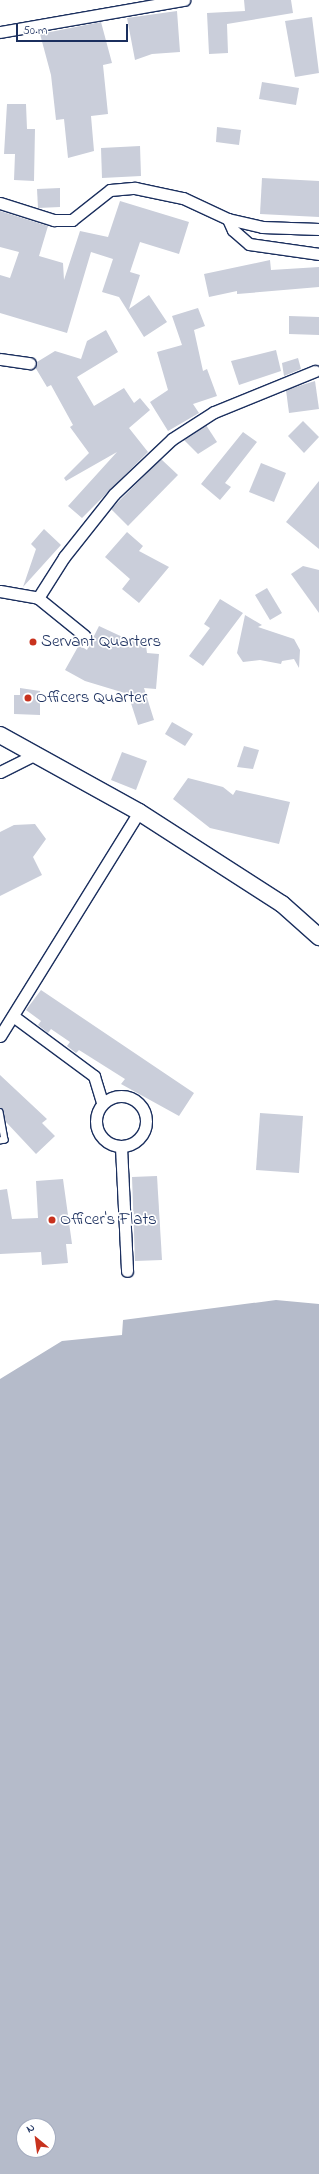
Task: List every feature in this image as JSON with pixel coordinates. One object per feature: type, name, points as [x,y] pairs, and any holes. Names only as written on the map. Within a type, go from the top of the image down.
[{"type":"main road","points":[[0,735],[138,812],[282,904],[319,937]]},
{"type":"street","points":[[0,32],[184,0]]},
{"type":"street","points":[[0,203],[54,220],[72,220],[110,190],[135,188],[183,198],[228,219],[262,227],[319,229]]},
{"type":"street","points":[[228,219],[233,230],[249,244],[319,254]]},
{"type":"street","points":[[0,359],[30,363]]},
{"type":"street","points":[[38,598],[64,557],[114,494],[172,439],[214,412],[315,371]]},
{"type":"street","points":[[0,591],[38,598],[86,636]]},
{"type":"street","points":[[0,772],[36,754]]},
{"type":"street","points":[[0,1036],[138,812]]},
{"type":"street","points":[[13,1016],[94,1076],[102,1103],[94,1121],[102,1139],[121,1147],[139,1139],[147,1121],[139,1102],[121,1094],[102,1103]]},
{"type":"street","points":[[121,1147],[127,1271]]},
{"type":"lane","points":[[0,1112],[5,1140],[0,1141]]},
{"type":"water","points":[[276,1300],[319,1304],[319,2174],[0,2174],[0,1379],[62,1341],[122,1335],[123,1320]]},
{"type":"building","points":[[244,0],[291,0],[293,13],[227,24],[228,53],[209,54],[207,13],[245,11]]},
{"type":"building","points":[[177,11],[180,52],[152,54],[135,60],[127,18]]},
{"type":"building","points":[[312,17],[319,73],[295,77],[285,21]]},
{"type":"building","points":[[101,22],[112,63],[103,65],[108,114],[91,116],[94,151],[68,158],[64,119],[56,120],[51,75],[40,34]]},
{"type":"building","points":[[262,82],[299,88],[296,105],[259,99]]},
{"type":"building","points":[[7,104],[26,104],[27,129],[35,129],[34,181],[14,180],[15,154],[4,154]]},
{"type":"building","points":[[217,127],[241,130],[239,145],[216,142]]},
{"type":"building","points":[[140,146],[141,176],[102,178],[101,148]]},
{"type":"building","points":[[262,178],[319,181],[319,217],[260,214]]},
{"type":"building","points":[[60,188],[60,207],[38,208],[37,189]]},
{"type":"building","points":[[120,201],[189,222],[179,254],[140,242],[130,272],[140,275],[129,309],[149,295],[167,322],[144,337],[119,297],[102,292],[113,259],[91,252],[67,333],[0,313],[0,275],[10,278],[19,252],[0,247],[0,211],[48,226],[39,256],[63,263],[64,280],[80,231],[108,237]]},
{"type":"building","points":[[270,260],[271,270],[319,267],[319,287],[237,294],[237,291],[209,297],[204,274]]},
{"type":"building","points":[[198,308],[205,326],[194,330],[203,371],[207,369],[217,396],[193,404],[199,413],[168,431],[150,402],[168,390],[157,352],[182,345],[172,316]]},
{"type":"building","points":[[289,316],[319,317],[319,335],[289,334]]},
{"type":"building","points":[[106,330],[118,352],[77,377],[94,406],[124,388],[134,403],[140,398],[150,410],[129,428],[148,452],[82,518],[68,506],[117,452],[66,481],[64,478],[89,453],[70,427],[73,425],[51,385],[47,387],[35,367],[37,362],[55,351],[81,359],[87,341]]},
{"type":"building","points":[[276,350],[281,371],[239,385],[231,361]]},
{"type":"building","points":[[298,358],[301,369],[284,376],[282,363]]},
{"type":"building","points":[[315,381],[319,409],[289,413],[286,390]]},
{"type":"building","points":[[303,421],[319,437],[304,453],[288,436]]},
{"type":"building","points":[[206,425],[217,442],[198,454],[184,440]]},
{"type":"building","points":[[243,432],[257,442],[225,483],[231,487],[220,500],[201,484]]},
{"type":"building","points":[[161,459],[178,475],[128,526],[111,509]]},
{"type":"building","points":[[261,463],[286,473],[274,502],[249,492]]},
{"type":"building","points":[[319,481],[319,549],[286,522]]},
{"type":"building","points":[[44,529],[61,545],[23,587],[36,549],[31,544]]},
{"type":"building","points":[[127,532],[143,546],[139,551],[169,567],[139,603],[122,589],[130,579],[105,557]]},
{"type":"building","points":[[303,566],[319,570],[319,613],[291,574]]},
{"type":"building","points":[[267,588],[282,613],[270,620],[255,595]]},
{"type":"building","points":[[220,599],[243,613],[203,666],[189,656],[210,628],[204,624]]},
{"type":"building","points":[[245,615],[262,625],[258,627],[294,639],[300,650],[299,668],[294,659],[282,661],[281,664],[260,660],[243,662],[237,653]]},
{"type":"building","points":[[99,626],[129,640],[145,638],[147,653],[159,654],[156,689],[144,688],[154,720],[138,725],[128,694],[85,681],[65,670],[79,645],[87,650]]},
{"type":"building","name":"Officers Quarter","points":[[20,688],[40,691],[40,715],[14,714],[14,695],[20,695]]},
{"type":"building","points":[[172,722],[193,734],[185,746],[165,734]]},
{"type":"building","points":[[244,746],[259,750],[253,769],[237,767]]},
{"type":"building","points":[[122,752],[147,761],[136,790],[111,780]]},
{"type":"building","points":[[188,778],[223,787],[233,795],[236,790],[290,802],[279,844],[210,828],[173,799]]},
{"type":"building","points":[[35,824],[46,839],[33,857],[42,875],[0,896],[0,832],[14,825]]},
{"type":"building","points":[[41,990],[194,1093],[179,1116],[121,1084],[125,1079],[79,1050],[76,1053],[67,1046],[70,1042],[51,1029],[48,1033],[38,1025],[41,1021],[26,1010]]},
{"type":"building","points":[[0,1075],[47,1119],[42,1123],[55,1136],[36,1154],[6,1122],[0,1108]]},
{"type":"building","points":[[260,1113],[303,1116],[299,1173],[256,1170]]},
{"type":"building","name":"Officer's Flats","points":[[157,1176],[162,1260],[135,1261],[132,1177]]},
{"type":"building","points":[[63,1179],[72,1244],[66,1244],[68,1263],[42,1265],[41,1252],[0,1254],[0,1190],[7,1189],[12,1219],[38,1218],[36,1181]]},
{"type":"place","name":"Servant Quarters","points":[[33,642]]},
{"type":"place","name":"Officers Quarter","points":[[28,698]]},
{"type":"place","name":"Officer's Flats","points":[[52,1220]]}]
